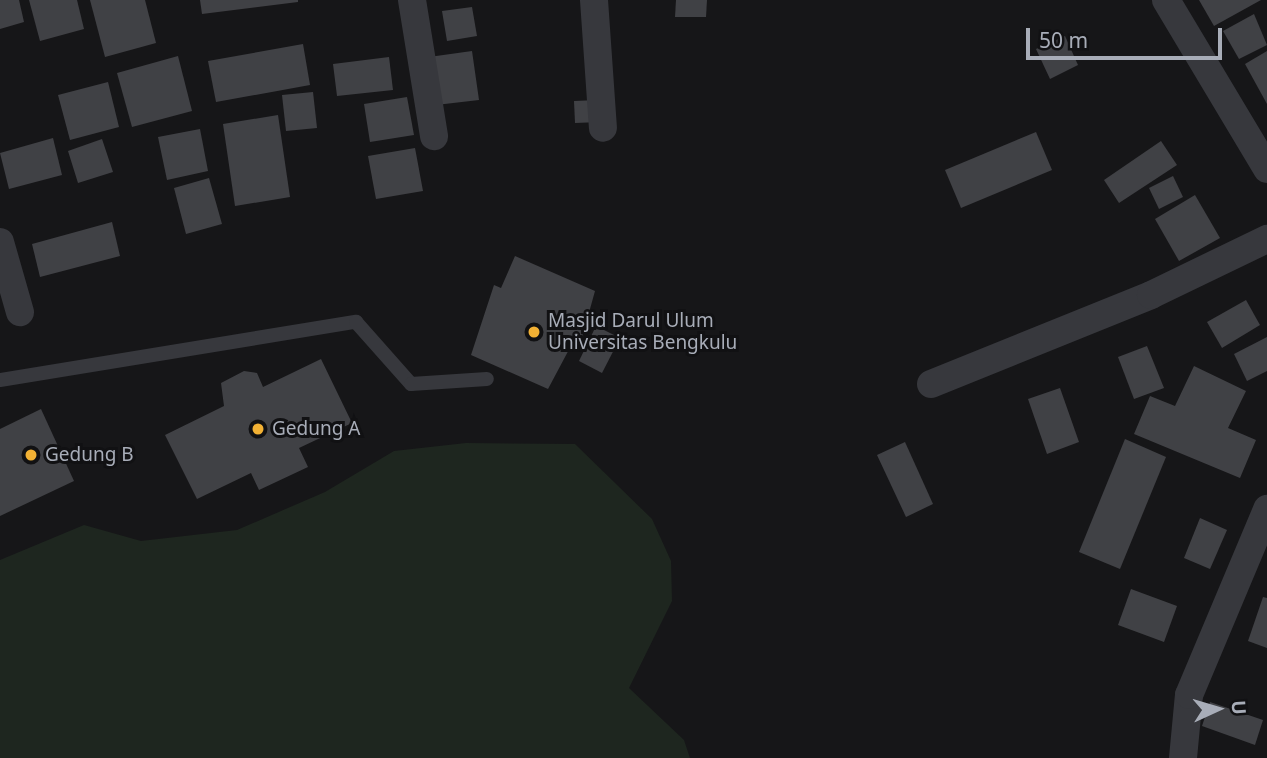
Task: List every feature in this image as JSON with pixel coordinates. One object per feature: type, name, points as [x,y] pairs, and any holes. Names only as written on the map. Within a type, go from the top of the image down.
[{"type":"street","points":[[412,0],[434,136]]},
{"type":"street","points":[[594,0],[603,128]]},
{"type":"street","points":[[1166,0],[1266,166]]},
{"type":"street","points":[[931,384],[1151,295],[1267,239]]},
{"type":"street","points":[[0,242],[20,312]]},
{"type":"street","points":[[1183,758],[1189,695],[1267,509]]},
{"type":"lane","points":[[0,380],[356,322],[411,384],[487,379]]},
{"type":"shaded area","points":[[466,443],[575,444],[652,519],[671,561],[672,601],[629,688],[684,740],[690,758],[0,758],[0,560],[84,525],[141,541],[237,530],[325,492],[394,451]]},
{"type":"building","points":[[0,0],[19,0],[24,22],[0,29]]},
{"type":"building","points":[[29,0],[77,0],[84,29],[40,41]]},
{"type":"building","points":[[90,0],[145,0],[156,43],[105,57]]},
{"type":"building","points":[[200,0],[298,0],[298,2],[202,14]]},
{"type":"building","points":[[676,0],[707,0],[706,17],[675,17]]},
{"type":"building","points":[[1199,0],[1261,0],[1214,26]]},
{"type":"building","points":[[472,7],[477,36],[447,41],[442,11]]},
{"type":"building","points":[[1254,14],[1267,45],[1239,59],[1223,31]]},
{"type":"building","points":[[1065,36],[1078,65],[1050,79],[1036,49]]},
{"type":"building","points":[[303,44],[310,85],[216,102],[208,61]]},
{"type":"building","points":[[472,51],[479,100],[436,105],[429,57]]},
{"type":"building","points":[[1267,51],[1267,104],[1245,64]]},
{"type":"building","points":[[178,56],[192,111],[132,127],[117,73]]},
{"type":"building","points":[[389,57],[393,90],[337,96],[333,64]]},
{"type":"building","points":[[108,82],[119,127],[70,140],[58,95]]},
{"type":"building","points":[[313,92],[317,128],[286,131],[282,95]]},
{"type":"building","points":[[407,97],[414,135],[370,142],[364,104]]},
{"type":"building","points":[[598,100],[600,122],[575,123],[574,101]]},
{"type":"building","points":[[278,115],[290,197],[235,206],[223,124]]},
{"type":"building","points":[[200,129],[208,171],[167,180],[158,137]]},
{"type":"building","points":[[1036,132],[1052,170],[961,208],[945,170]]},
{"type":"building","points":[[53,138],[62,175],[9,189],[0,153]]},
{"type":"building","points":[[102,139],[113,172],[78,183],[68,151]]},
{"type":"building","points":[[1161,141],[1177,165],[1119,203],[1104,180]]},
{"type":"building","points":[[415,148],[423,191],[376,199],[368,156]]},
{"type":"building","points":[[1173,176],[1183,197],[1159,209],[1149,188]]},
{"type":"building","points":[[209,178],[222,224],[186,234],[174,188]]},
{"type":"building","points":[[1195,195],[1220,238],[1179,261],[1155,219]]},
{"type":"building","points":[[112,222],[120,256],[40,277],[32,244]]},
{"type":"building","name":"Masjid Darul Ulum Universitas Bengkulu","points":[[515,256],[595,291],[580,345],[573,342],[548,389],[471,355],[494,285],[501,288]]},
{"type":"building","points":[[1246,300],[1260,325],[1222,348],[1207,322]]},
{"type":"building","name":"Masjid Darul Ulum Universitas Bengkulu","points":[[596,326],[620,338],[602,373],[579,361]]},
{"type":"building","points":[[1267,337],[1267,371],[1247,381],[1234,354]]},
{"type":"building","points":[[1147,346],[1164,388],[1134,399],[1118,357]]},
{"type":"building","name":"Gedung A","points":[[321,359],[352,423],[299,448],[308,467],[259,490],[251,473],[197,499],[165,435],[224,406],[221,383],[244,371],[257,373],[263,387]]},
{"type":"building","points":[[1194,366],[1246,391],[1228,428],[1256,440],[1240,478],[1134,434],[1150,396],[1175,406]]},
{"type":"building","points":[[1060,388],[1079,442],[1047,454],[1028,399]]},
{"type":"building","name":"Gedung B","points":[[41,409],[74,481],[0,516],[0,429]]},
{"type":"building","points":[[1125,439],[1166,457],[1120,569],[1079,552]]},
{"type":"building","points":[[905,442],[933,504],[906,517],[877,455]]},
{"type":"building","points":[[1200,518],[1227,530],[1210,569],[1184,558]]},
{"type":"building","points":[[1131,589],[1177,606],[1164,642],[1118,625]]},
{"type":"building","points":[[1263,597],[1267,598],[1267,648],[1248,641]]},
{"type":"building","points":[[1210,702],[1263,720],[1255,745],[1202,726]]},
{"type":"place","name":"Masjid Darul Ulum Universitas Bengkulu","points":[[534,332]]},
{"type":"place","name":"Gedung A","points":[[258,429]]},
{"type":"place","name":"Gedung B","points":[[31,455]]}]
